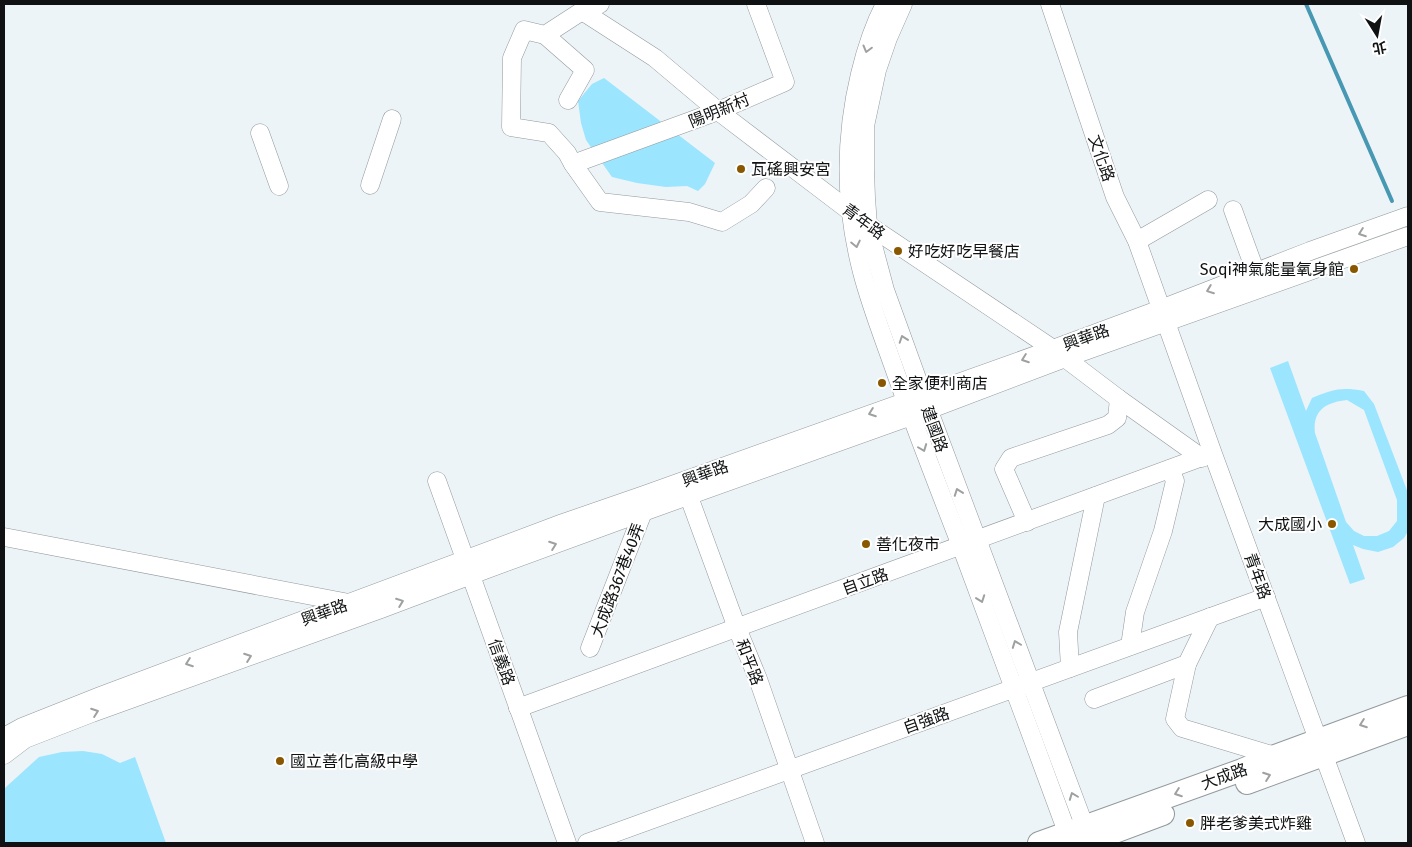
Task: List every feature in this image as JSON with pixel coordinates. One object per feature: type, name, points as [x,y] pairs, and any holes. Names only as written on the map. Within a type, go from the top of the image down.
[{"type":"main road","name":"大成路","points":[[1039,843],[1081,838],[1321,747],[1408,707]]},
{"type":"main road","name":"大成路","points":[[1081,838],[1275,756],[1321,747],[1408,724]]},
{"type":"street","points":[[545,35],[582,10],[600,4]]},
{"type":"street","name":"陽明新村","points":[[573,164],[718,111],[785,82],[756,4]]},
{"type":"street","name":"建國路","points":[[885,4],[871,34],[855,94],[850,122],[848,151],[851,211],[860,262],[869,297],[908,409],[969,543]]},
{"type":"street","name":"建國路","points":[[904,4],[888,38],[877,70],[866,126],[865,170],[868,225],[881,277],[926,403],[969,543],[1081,838]]},
{"type":"street","name":"文化路","points":[[1050,4],[1116,197],[1137,241],[1164,316]]},
{"type":"street","name":"青年路","points":[[582,10],[655,58],[718,111],[868,225],[1059,354],[1119,399],[1207,456]]},
{"type":"street","points":[[568,100],[586,70],[545,35],[524,30],[512,58],[511,126],[549,133],[567,153],[600,202],[689,212],[722,222],[751,204],[766,188]]},
{"type":"street","points":[[370,185],[392,119]]},
{"type":"street","points":[[260,133],[279,186]]},
{"type":"street","points":[[1137,241],[1208,200]]},
{"type":"street","points":[[1233,210],[1256,273]]},
{"type":"street","name":"興華路","points":[[1164,316],[1256,273],[1310,251],[1408,216]]},
{"type":"street","name":"興華路","points":[[4,755],[25,739],[37,733],[381,609],[562,523],[686,489],[1164,316],[1408,236]]},
{"type":"street","name":"青年路","points":[[1164,316],[1207,456],[1266,597],[1356,843]]},
{"type":"street","points":[[1026,522],[1004,469],[1011,458],[1108,425],[1117,418],[1119,399]]},
{"type":"street","name":"自立路","points":[[518,708],[1207,456]]},
{"type":"street","points":[[1130,646],[1136,612],[1163,530],[1175,481],[1170,469]]},
{"type":"street","name":"信義路","points":[[437,480],[567,843]]},
{"type":"street","name":"興華路","points":[[4,737],[22,727],[83,703],[349,603],[643,512],[686,489]]},
{"type":"street","name":"和平路","points":[[686,489],[758,680],[815,843]]},
{"type":"street","points":[[1070,668],[1068,632],[1096,496]]},
{"type":"street","name":"大成路367巷40弄","points":[[590,648],[643,512]]},
{"type":"street","points":[[4,537],[349,603]]},
{"type":"street","name":"自強路","points":[[587,843],[1266,597]]},
{"type":"street","points":[[1210,617],[1187,664],[1175,719],[1182,728],[1275,756]]},
{"type":"street","points":[[1094,699],[1187,664]]},
{"type":"shaded area","points":[[604,78],[715,163],[705,184],[698,191],[687,186],[666,187],[612,177],[586,140],[578,101],[592,84]]},
{"type":"shaded area","points":[[1288,361],[1306,411],[1312,398],[1338,390],[1364,391],[1374,404],[1408,493],[1408,531],[1404,538],[1393,547],[1378,552],[1353,545],[1365,579],[1350,584],[1270,368]],"holes":[[[1347,400],[1364,410],[1397,500],[1397,521],[1389,531],[1377,536],[1364,536],[1354,531],[1346,522],[1315,433],[1316,418],[1327,405]]]},
{"type":"shaded area","points":[[83,751],[102,754],[120,763],[135,757],[166,843],[4,843],[4,790],[6,787],[39,757],[62,752]]},
{"type":"waterway","points":[[1306,4],[1392,201]]},
{"type":"place","name":"瓦磘興安宮","points":[[741,169]]},
{"type":"place","name":"好吃好吃早餐店","points":[[898,251]]},
{"type":"place","name":"Soqi神氣能量氧身館","points":[[1354,269]]},
{"type":"place","name":"全家便利商店","points":[[882,383]]},
{"type":"place","name":"大成國小","points":[[1332,524]]},
{"type":"place","name":"善化夜市","points":[[866,544]]},
{"type":"place","name":"國立善化高級中學","points":[[280,761]]},
{"type":"place","name":"胖老爹美式炸雞","points":[[1190,823]]}]
